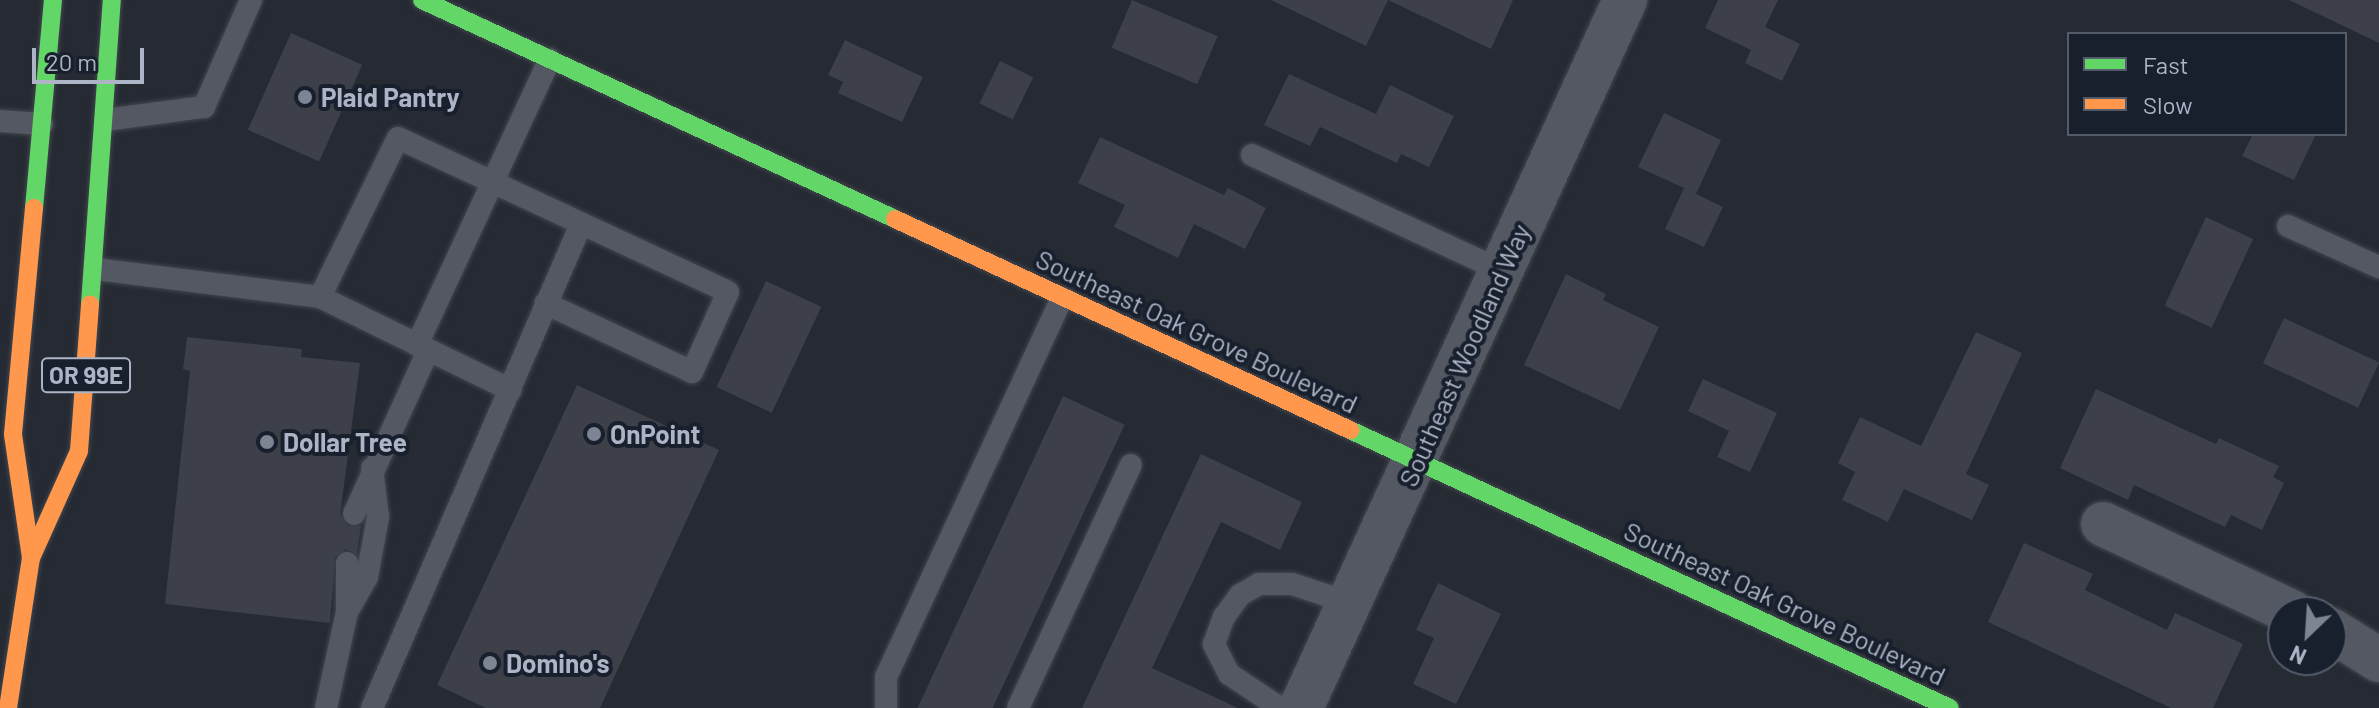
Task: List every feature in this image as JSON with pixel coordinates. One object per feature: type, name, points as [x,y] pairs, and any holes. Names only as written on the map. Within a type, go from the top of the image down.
[{"type":"street","name":"OR 99E","points":[[31,558],[13,434],[53,0]]},
{"type":"street","name":"OR 99E","points":[[7,694],[31,558],[79,451],[95,269],[112,0]]},
{"type":"street","name":"Southeast Oak Grove Boulevard","points":[[422,0],[1417,460],[1927,703],[1950,708]]},
{"type":"street","name":"Southeast Woodland Way","points":[[1301,708],[1625,0]]},
{"type":"street","points":[[2103,524],[2267,600]]},
{"type":"street","points":[[2347,640],[2379,660]]},
{"type":"lane","points":[[105,120],[204,107],[251,0]]},
{"type":"lane","points":[[354,514],[493,182],[550,59]]},
{"type":"lane","points":[[0,121],[42,124]]},
{"type":"lane","points":[[320,297],[398,138],[728,292],[692,372],[545,303]]},
{"type":"lane","points":[[1252,155],[1502,271]]},
{"type":"lane","points":[[372,708],[581,224]]},
{"type":"lane","points":[[2288,226],[2379,267]]},
{"type":"lane","points":[[95,269],[320,297],[511,390]]},
{"type":"lane","points":[[886,708],[886,677],[1062,298]]},
{"type":"lane","points":[[1018,708],[1131,465]]},
{"type":"lane","points":[[347,612],[367,577],[378,517],[372,468]]},
{"type":"lane","points":[[326,708],[347,612],[347,563]]},
{"type":"lane","points":[[1280,708],[1229,674],[1214,644],[1224,617],[1240,595],[1259,584],[1292,584],[1350,603]]},
{"type":"building","points":[[1132,0],[1218,36],[1197,84],[1112,48]]},
{"type":"building","points":[[1271,0],[1388,0],[1366,46]]},
{"type":"building","points":[[1388,0],[1513,0],[1491,49]]},
{"type":"building","points":[[1718,0],[1778,0],[1765,27],[1800,44],[1782,81],[1745,63],[1751,50],[1705,28]]},
{"type":"building","points":[[2289,0],[2379,0],[2379,43]]},
{"type":"building","name":"Plaid Pantry","points":[[291,33],[362,65],[319,162],[248,130]]},
{"type":"building","points":[[845,40],[923,77],[902,122],[838,93],[843,82],[828,75]]},
{"type":"building","points":[[1000,61],[1033,77],[1013,119],[979,103]]},
{"type":"building","points":[[1289,74],[1376,114],[1390,85],[1454,116],[1429,167],[1401,154],[1397,163],[1320,127],[1310,146],[1264,125]]},
{"type":"building","points":[[1664,113],[1721,140],[1696,194],[1723,207],[1704,247],[1665,229],[1684,188],[1638,167]]},
{"type":"building","points":[[2252,136],[2315,136],[2294,180],[2242,156]]},
{"type":"building","points":[[1100,137],[1224,195],[1228,188],[1266,208],[1245,249],[1194,224],[1178,258],[1114,227],[1125,205],[1078,183]]},
{"type":"building","points":[[2206,217],[2253,239],[2212,328],[2165,306]]},
{"type":"building","points":[[1566,274],[1606,294],[1603,300],[1659,327],[1620,410],[1524,365]]},
{"type":"building","points":[[766,281],[821,307],[772,413],[717,387]]},
{"type":"building","points":[[2284,318],[2379,362],[2358,408],[2263,363]]},
{"type":"building","points":[[1976,332],[2022,353],[1966,474],[1989,485],[1972,520],[1904,489],[1888,522],[1842,500],[1855,472],[1838,463],[1860,417],[1921,446]]},
{"type":"building","name":"Dollar Tree","points":[[187,337],[302,349],[301,357],[360,363],[340,515],[348,526],[361,526],[357,554],[346,549],[335,557],[330,623],[165,604],[190,371],[183,369]]},
{"type":"building","points":[[1703,379],[1777,413],[1750,472],[1717,457],[1729,431],[1688,411]]},
{"type":"building","points":[[577,385],[719,450],[600,708],[486,708],[437,685]]},
{"type":"building","points":[[2096,389],[2216,444],[2219,438],[2279,466],[2273,477],[2284,483],[2262,530],[2231,515],[2225,527],[2134,485],[2128,500],[2060,468]]},
{"type":"building","points":[[1063,396],[1125,425],[993,708],[918,708]]},
{"type":"building","points":[[1201,454],[1302,502],[1280,550],[1221,522],[1152,668],[1238,708],[1082,708]]},
{"type":"building","points":[[2024,543],[2093,574],[2085,590],[2167,630],[2175,613],[2243,644],[2213,708],[2171,708],[1988,622]]},
{"type":"building","points":[[1438,583],[1501,614],[1456,704],[1413,684],[1434,638],[1416,630]]},
{"type":"traffic: fast","points":[[34,208],[53,0]]},
{"type":"traffic: fast","points":[[90,304],[112,0]]},
{"type":"traffic: fast","points":[[422,0],[895,219]]},
{"type":"traffic: fast","points":[[1350,430],[1950,708]]},
{"type":"traffic: slow","points":[[31,558],[13,434],[34,208]]},
{"type":"traffic: slow","points":[[895,219],[1350,430]]},
{"type":"traffic: slow","points":[[8,708],[31,558],[79,451],[90,304]]},
{"type":"place","name":"Plaid Pantry","points":[[305,97]]},
{"type":"place","name":"OnPoint","points":[[594,434]]},
{"type":"place","name":"Dollar Tree","points":[[267,442]]},
{"type":"place","name":"Domino's","points":[[490,663]]}]
